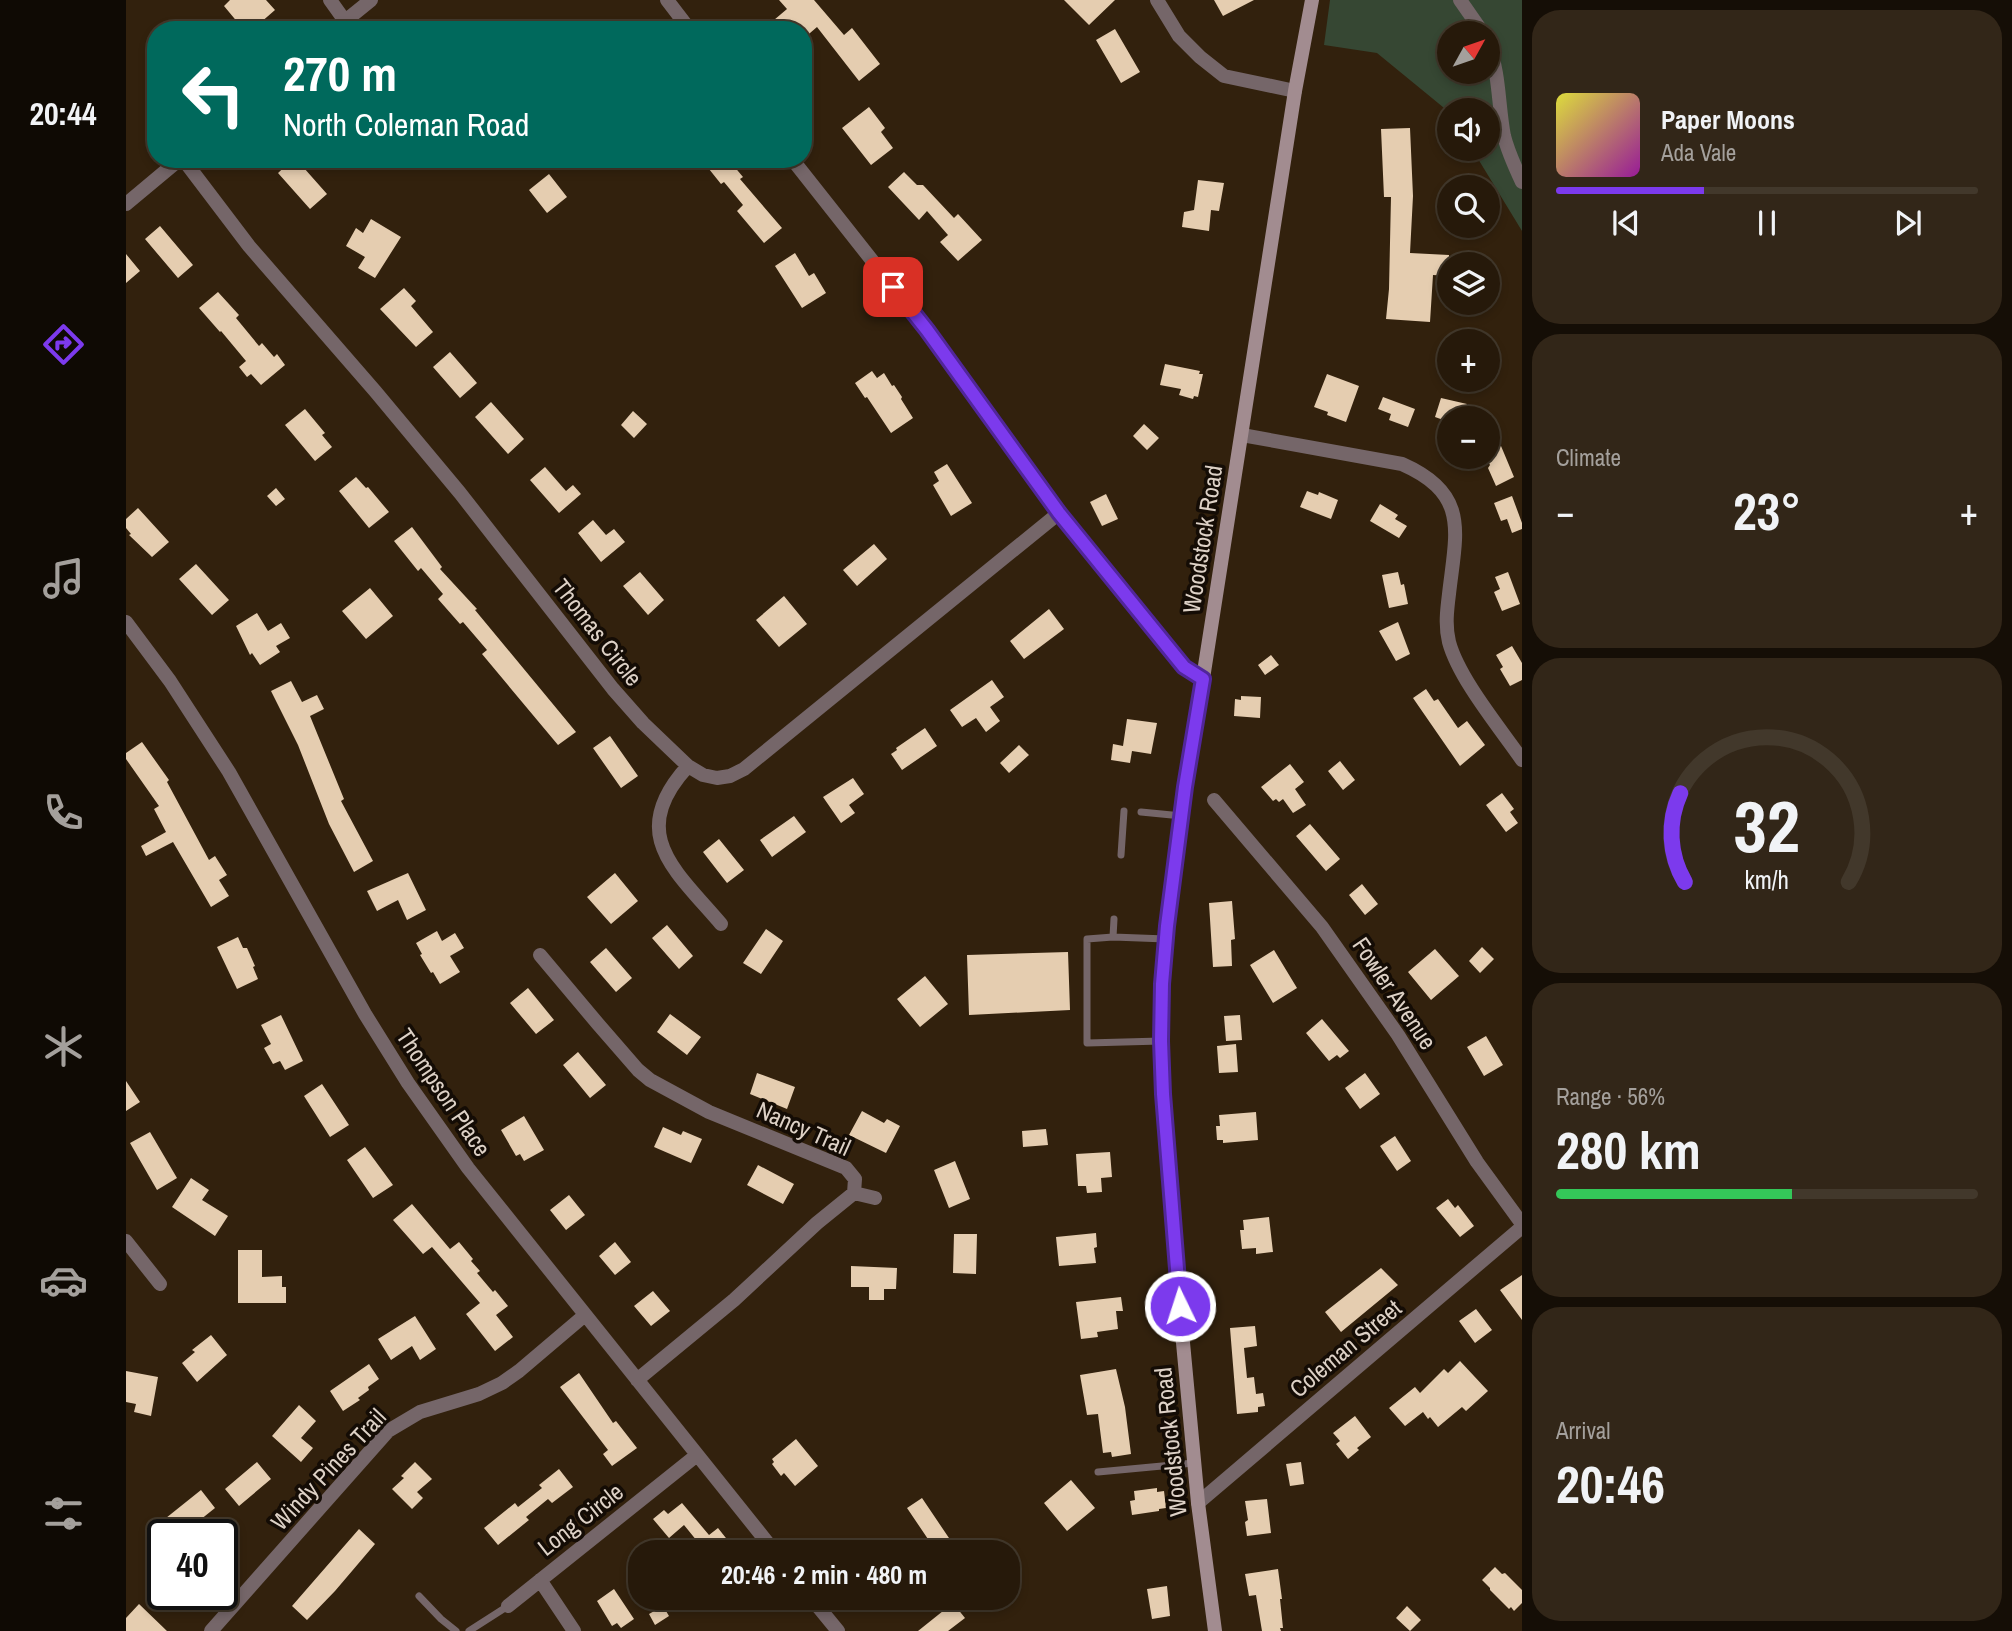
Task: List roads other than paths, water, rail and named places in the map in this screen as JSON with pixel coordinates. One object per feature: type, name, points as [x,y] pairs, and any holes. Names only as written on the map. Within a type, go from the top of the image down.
[{"type":"street","points":[[330,0],[338,21]]},
{"type":"street","points":[[345,21],[371,0]]},
{"type":"street","points":[[667,0],[683,21]]},
{"type":"street","points":[[1157,0],[1179,36],[1199,57],[1224,76],[1296,92]]},
{"type":"street","name":"Woodstock Road","points":[[1214,1631],[1198,1503],[1178,1292],[1163,1094],[1162,984],[1182,816],[1312,0]]},
{"type":"street","points":[[1460,0],[1475,21]]},
{"type":"street","points":[[1497,84],[1504,136],[1522,182]]},
{"type":"street","points":[[126,204],[170,168]]},
{"type":"street","name":"Thomas Circle","points":[[188,168],[249,246],[375,390],[460,493],[613,689],[643,723],[688,766],[703,775],[717,778],[730,776],[744,769],[1059,513]]},
{"type":"street","points":[[799,168],[927,330],[1059,513],[1184,667],[1203,679]]},
{"type":"street","points":[[1242,435],[1402,464],[1424,474],[1443,492],[1453,511],[1457,530],[1446,617],[1449,640],[1465,678],[1522,760]]},
{"type":"street","name":"Thompson Place","points":[[126,622],[170,681],[229,772],[365,1014],[408,1083],[468,1168],[765,1540]]},
{"type":"street","points":[[688,766],[672,783],[663,798],[659,816],[659,838],[672,866],[721,924]]},
{"type":"street","name":"Fowler Avenue","points":[[1214,800],[1322,927],[1398,1035],[1477,1162],[1522,1226]]},
{"type":"street","name":"Nancy Trail","points":[[540,955],[638,1070],[650,1080],[709,1112],[846,1168],[855,1178],[854,1192],[734,1300],[637,1380]]},
{"type":"street","points":[[854,1192],[875,1198]]},
{"type":"street","name":"Coleman Street","points":[[1198,1503],[1522,1226]]},
{"type":"street","points":[[126,1241],[160,1284]]},
{"type":"street","name":"Windy Pines Trail","points":[[211,1631],[388,1432],[420,1412],[479,1394],[502,1383],[585,1315]]},
{"type":"street","name":"Long Circle","points":[[574,1631],[540,1580],[697,1455]]},
{"type":"street","points":[[508,1605],[540,1580]]},
{"type":"street","points":[[821,1610],[838,1631]]},
{"type":"lane","points":[[1121,855],[1124,811]]},
{"type":"lane","points":[[1142,812],[1182,816]]},
{"type":"lane","points":[[1113,937],[1114,919]]},
{"type":"lane","points":[[1161,1041],[1087,1043],[1087,939],[1166,939]]},
{"type":"lane","points":[[1098,1472],[1194,1463]]},
{"type":"lane","points":[[419,1596],[456,1631]]},
{"type":"lane","points":[[469,1631],[508,1605]]}]
